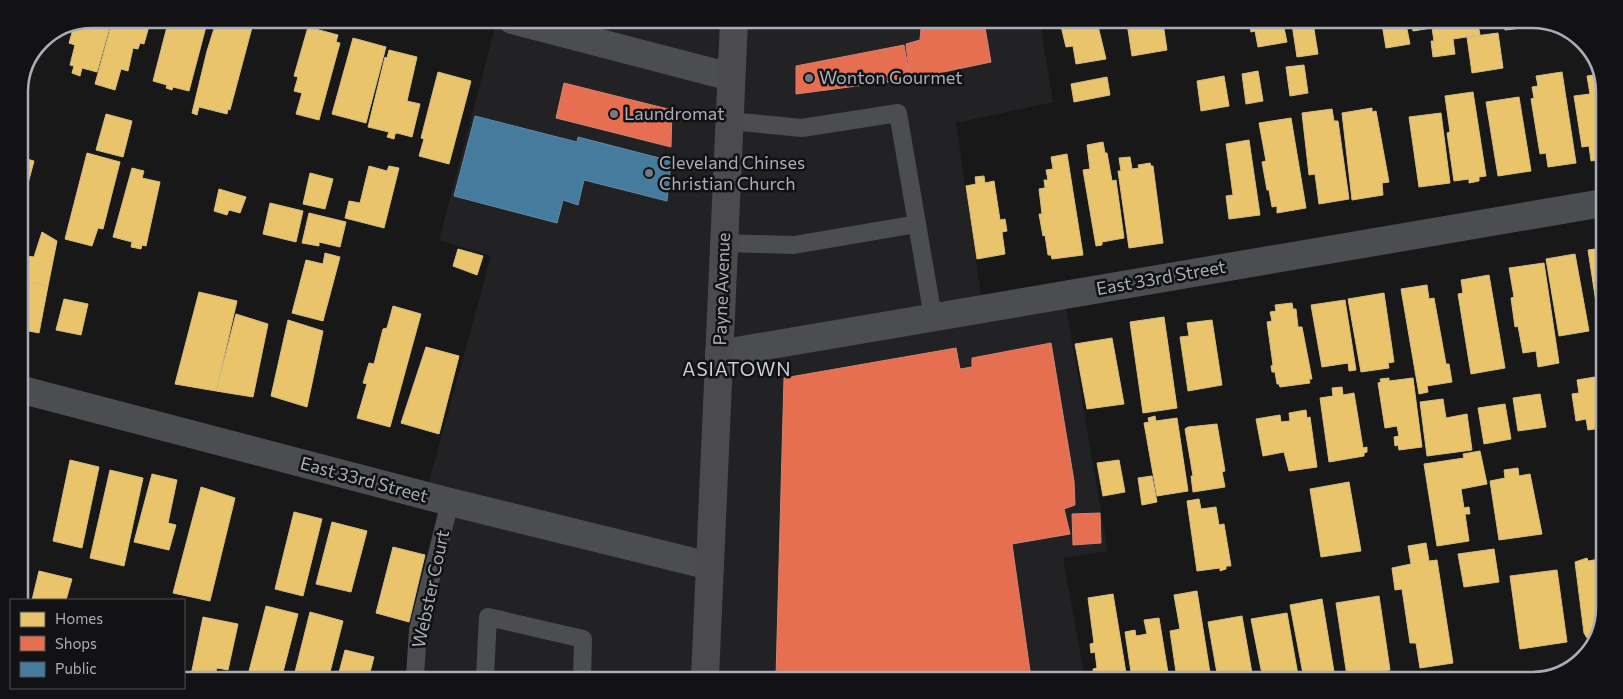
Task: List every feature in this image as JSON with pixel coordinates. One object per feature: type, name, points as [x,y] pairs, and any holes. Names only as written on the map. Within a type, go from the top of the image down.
[{"type":"street","points":[[543,28],[731,77]]},
{"type":"street","name":"Payne Avenue","points":[[705,672],[734,28]]},
{"type":"street","name":"East 33rd Street","points":[[719,354],[1595,204]]},
{"type":"street","name":"East 33rd Street","points":[[28,391],[450,502],[710,566]]},
{"type":"lane","points":[[730,120],[802,128],[898,113],[933,317]]},
{"type":"lane","points":[[724,243],[794,245],[917,224]]},
{"type":"lane","name":"Webster Court","points":[[415,672],[418,630],[450,502]]},
{"type":"lane","points":[[485,672],[488,617],[583,639],[582,672]]},
{"type":"shaded area","points":[[495,28],[1041,28],[1053,102],[956,123],[983,309],[1064,295],[1108,551],[1063,558],[1084,672],[416,672],[450,503],[425,496],[491,256],[439,240]]},
{"type":"building: Homes","points":[[109,28],[97,72],[82,68],[80,76],[72,73],[74,66],[70,65],[75,45],[69,43],[73,31]]},
{"type":"building: Homes","points":[[111,28],[148,28],[144,44],[140,43],[138,49],[133,48],[128,71],[121,69],[115,90],[95,84]]},
{"type":"building: Homes","points":[[167,28],[206,28],[189,91],[173,87],[172,90],[166,88],[167,85],[153,81]]},
{"type":"building: Homes","points":[[214,28],[252,28],[230,110],[228,109],[227,114],[199,107],[197,115],[192,113]]},
{"type":"building: Homes","points":[[308,28],[338,35],[336,42],[340,43],[319,120],[296,114],[302,93],[294,91],[298,77],[294,76]]},
{"type":"building: Homes","points":[[1061,28],[1098,28],[1106,59],[1076,64],[1073,46],[1066,47]]},
{"type":"building: Homes","points":[[1128,28],[1164,28],[1167,50],[1132,56]]},
{"type":"building: Homes","points":[[1250,28],[1284,28],[1287,42],[1258,47],[1255,31],[1251,32]]},
{"type":"building: Homes","points":[[1293,28],[1314,28],[1318,54],[1297,57]]},
{"type":"building: Homes","points":[[1383,28],[1407,28],[1410,44],[1386,48]]},
{"type":"building: Homes","points":[[1413,28],[1432,28],[1413,31]]},
{"type":"building: Homes","points":[[1432,28],[1479,28],[1480,35],[1453,39],[1455,54],[1433,57],[1431,41],[1434,41]]},
{"type":"building: Homes","points":[[1505,28],[1522,28],[1505,30]]},
{"type":"building: Homes","points":[[1498,33],[1503,68],[1472,73],[1467,37]]},
{"type":"building: Homes","points":[[353,38],[386,47],[366,123],[332,114]]},
{"type":"building: Homes","points":[[389,50],[417,57],[407,101],[420,104],[412,137],[397,133],[394,139],[387,137],[389,132],[368,127],[385,57],[387,58]]},
{"type":"building: Homes","points":[[1304,65],[1308,93],[1290,96],[1286,67]]},
{"type":"building: Homes","points":[[1258,71],[1263,101],[1246,104],[1242,74]]},
{"type":"building: Homes","points":[[438,72],[471,81],[449,164],[419,156],[424,139],[421,138]]},
{"type":"building: Homes","points":[[1562,72],[1576,163],[1548,167],[1546,153],[1540,154],[1531,99],[1534,98],[1532,87],[1538,86],[1536,76]]},
{"type":"building: Homes","points":[[1593,75],[1595,88],[1595,160],[1591,161],[1589,146],[1582,147],[1574,96],[1590,94],[1587,76]]},
{"type":"building: Homes","points":[[1224,76],[1229,106],[1201,111],[1197,81]]},
{"type":"building: Homes","points":[[1107,77],[1110,95],[1074,102],[1071,84]]},
{"type":"building: Homes","points":[[1473,92],[1486,176],[1479,177],[1479,181],[1469,183],[1469,179],[1454,181],[1447,133],[1450,132],[1445,96]]},
{"type":"building: Homes","points":[[1519,97],[1531,171],[1498,176],[1486,102]]},
{"type":"building: Homes","points":[[1372,108],[1372,112],[1376,111],[1389,182],[1382,183],[1383,195],[1352,200],[1342,113]]},
{"type":"building: Homes","points":[[1332,109],[1334,121],[1338,121],[1349,199],[1319,204],[1315,174],[1309,175],[1302,113]]},
{"type":"building: Homes","points":[[1441,113],[1450,183],[1419,187],[1409,117]]},
{"type":"building: Homes","points":[[106,114],[132,121],[123,157],[96,150]]},
{"type":"building: Homes","points":[[1291,118],[1306,208],[1277,213],[1277,206],[1272,207],[1269,190],[1267,190],[1262,162],[1266,161],[1259,123]]},
{"type":"building: Homes","points":[[1249,140],[1260,215],[1229,219],[1226,196],[1233,195],[1226,144]]},
{"type":"building: Homes","points":[[1103,142],[1112,181],[1116,180],[1124,238],[1102,242],[1102,245],[1096,246],[1083,170],[1090,169],[1087,145]]},
{"type":"building: Homes","points":[[87,153],[120,162],[103,229],[98,228],[92,246],[65,239]]},
{"type":"building: Homes","points":[[1067,154],[1083,255],[1052,259],[1051,255],[1048,255],[1045,235],[1043,236],[1039,214],[1042,214],[1039,189],[1049,187],[1045,187],[1044,180],[1048,180],[1046,170],[1053,169],[1051,157]]},
{"type":"building: Homes","points":[[1130,157],[1132,169],[1139,168],[1138,165],[1150,163],[1153,166],[1163,243],[1129,248],[1118,171],[1121,171],[1119,158]]},
{"type":"building: Homes","points":[[28,159],[34,161],[28,183]]},
{"type":"building: Homes","points":[[369,166],[387,171],[389,166],[399,168],[384,228],[345,218],[349,201],[360,203]]},
{"type":"building: Homes","points":[[132,168],[144,171],[142,178],[160,182],[146,246],[142,245],[141,249],[131,247],[132,242],[113,237]]},
{"type":"building: Homes","points":[[310,173],[333,179],[325,209],[303,204]]},
{"type":"building: Homes","points":[[984,176],[985,183],[994,181],[1000,220],[1005,219],[1007,231],[1002,232],[1005,254],[977,259],[966,186],[976,184],[975,177]]},
{"type":"building: Homes","points":[[219,189],[246,197],[240,213],[229,210],[227,215],[214,211]]},
{"type":"building: Homes","points":[[270,203],[303,211],[296,242],[263,234]]},
{"type":"building: Homes","points":[[309,213],[346,222],[340,247],[319,242],[319,246],[302,243]]},
{"type":"building: Homes","points":[[42,232],[57,241],[48,286],[28,282],[28,256],[34,257]]},
{"type":"building: Homes","points":[[458,249],[483,256],[477,275],[453,266]]},
{"type":"building: Homes","points":[[1595,249],[1595,298],[1588,250]]},
{"type":"building: Homes","points":[[325,253],[340,257],[323,321],[292,313],[306,260],[323,264]]},
{"type":"building: Homes","points":[[1575,254],[1589,331],[1559,336],[1546,259]]},
{"type":"building: Homes","points":[[1544,263],[1559,363],[1538,367],[1536,351],[1523,353],[1518,326],[1515,327],[1511,298],[1514,297],[1509,268]]},
{"type":"building: Homes","points":[[1489,275],[1505,368],[1471,374],[1458,294],[1463,293],[1461,280]]},
{"type":"building: Homes","points":[[28,282],[48,286],[39,333],[28,331]]},
{"type":"building: Homes","points":[[1427,285],[1429,299],[1434,298],[1446,364],[1449,364],[1452,382],[1427,386],[1428,392],[1419,394],[1401,289]]},
{"type":"building: Homes","points":[[199,292],[237,301],[216,391],[175,384]]},
{"type":"building: Homes","points":[[1384,293],[1394,362],[1388,363],[1389,368],[1361,372],[1348,299]]},
{"type":"building: Homes","points":[[64,299],[88,304],[81,335],[56,330]]},
{"type":"building: Homes","points":[[1345,300],[1356,370],[1349,371],[1348,363],[1322,367],[1311,305]]},
{"type":"building: Homes","points":[[1292,303],[1293,309],[1296,309],[1298,327],[1302,327],[1312,379],[1309,379],[1310,383],[1280,387],[1277,384],[1275,372],[1272,372],[1271,366],[1273,365],[1267,322],[1272,321],[1270,312],[1276,311],[1275,305]]},
{"type":"building: Homes","points":[[393,306],[421,314],[390,427],[357,418],[367,384],[363,383],[369,363],[374,364],[383,329],[387,328]]},
{"type":"building: Homes","points":[[236,314],[268,324],[253,397],[216,391]]},
{"type":"building: Homes","points":[[1164,317],[1177,408],[1143,413],[1130,322]]},
{"type":"building: Homes","points":[[288,320],[323,331],[307,407],[271,396]]},
{"type":"building: Homes","points":[[1212,320],[1222,385],[1188,391],[1180,337],[1189,336],[1187,323]]},
{"type":"building: Homes","points":[[1112,338],[1124,404],[1087,409],[1075,344]]},
{"type":"building: Homes","points":[[426,347],[459,356],[439,434],[401,423]]},
{"type":"building: Homes","points":[[1596,377],[1596,429],[1588,430],[1586,419],[1576,421],[1572,394],[1579,393],[1577,380]]},
{"type":"building: Homes","points":[[1389,378],[1389,381],[1413,378],[1422,447],[1399,450],[1398,445],[1395,446],[1394,437],[1399,436],[1397,426],[1385,428],[1378,383],[1381,382],[1380,379]]},
{"type":"building: Homes","points":[[1342,387],[1343,395],[1354,393],[1363,448],[1367,447],[1367,452],[1364,453],[1364,456],[1329,462],[1320,398],[1333,396],[1332,388]]},
{"type":"building: Homes","points":[[1540,394],[1546,427],[1518,431],[1513,398]]},
{"type":"building: Homes","points":[[1443,399],[1446,418],[1467,414],[1472,450],[1427,456],[1420,402]]},
{"type":"building: Homes","points":[[1505,404],[1511,439],[1484,444],[1478,408]]},
{"type":"building: Homes","points":[[1306,410],[1307,418],[1310,417],[1317,467],[1289,471],[1284,452],[1263,456],[1256,419],[1280,415],[1281,422],[1290,421],[1289,413]]},
{"type":"building: Homes","points":[[1155,416],[1156,421],[1177,418],[1188,491],[1157,496],[1144,423],[1149,422],[1148,418]]},
{"type":"building: Homes","points":[[1217,424],[1225,471],[1222,472],[1225,487],[1193,492],[1191,476],[1193,476],[1185,429],[1188,427]]},
{"type":"building: Homes","points":[[1480,451],[1487,484],[1461,489],[1464,508],[1469,507],[1470,514],[1465,514],[1469,541],[1437,546],[1424,464],[1464,458],[1463,454]]},
{"type":"building: Homes","points":[[70,460],[99,467],[82,548],[53,541]]},
{"type":"building: Homes","points":[[1119,460],[1125,492],[1103,496],[1097,463]]},
{"type":"building: Homes","points":[[1518,468],[1519,476],[1530,474],[1542,534],[1499,540],[1490,481],[1505,478],[1504,470]]},
{"type":"building: Homes","points":[[110,470],[143,478],[124,566],[90,558]]},
{"type":"building: Homes","points":[[152,474],[177,480],[168,523],[176,525],[169,550],[134,542]]},
{"type":"building: Homes","points":[[1152,476],[1157,502],[1142,505],[1138,478]]},
{"type":"building: Homes","points":[[1349,482],[1361,551],[1321,557],[1310,489]]},
{"type":"building: Homes","points":[[201,487],[235,498],[210,601],[173,593]]},
{"type":"building: Homes","points":[[1199,499],[1201,509],[1216,507],[1219,525],[1224,524],[1231,566],[1226,566],[1226,569],[1220,571],[1220,568],[1197,571],[1187,501]]},
{"type":"building: Homes","points":[[294,512],[322,519],[303,596],[275,589]]},
{"type":"building: Homes","points":[[332,522],[367,531],[351,592],[316,584]]},
{"type":"building: Homes","points":[[1426,543],[1429,561],[1437,560],[1453,663],[1420,668],[1416,643],[1410,643],[1402,589],[1395,590],[1392,568],[1411,564],[1408,546]]},
{"type":"building: Homes","points":[[393,547],[425,555],[409,622],[376,613]]},
{"type":"building: Homes","points":[[1494,549],[1499,582],[1464,587],[1458,554]]},
{"type":"building: Homes","points":[[1587,558],[1588,561],[1596,560],[1596,607],[1591,632],[1587,638],[1584,633],[1575,562]]},
{"type":"building: Homes","points":[[1557,570],[1567,642],[1520,649],[1510,576]]},
{"type":"building: Homes","points":[[39,571],[72,579],[66,599],[32,599]]},
{"type":"building: Homes","points":[[1197,591],[1210,672],[1176,672],[1170,631],[1180,629],[1174,595]]},
{"type":"building: Homes","points":[[1113,594],[1126,672],[1093,672],[1093,669],[1097,668],[1095,652],[1091,653],[1090,644],[1094,643],[1088,598]]},
{"type":"building: Homes","points":[[1379,596],[1390,670],[1346,672],[1336,603]]},
{"type":"building: Homes","points":[[1322,599],[1334,672],[1303,672],[1290,605]]},
{"type":"building: Homes","points":[[266,606],[298,614],[283,672],[249,672]]},
{"type":"building: Homes","points":[[310,612],[343,621],[330,672],[295,672]]},
{"type":"building: Homes","points":[[1287,613],[1297,672],[1262,672],[1251,619]]},
{"type":"building: Homes","points":[[1242,616],[1252,672],[1217,672],[1208,622]]},
{"type":"building: Homes","points":[[203,617],[238,624],[228,670],[217,668],[216,672],[192,672]]},
{"type":"building: Homes","points":[[1159,618],[1168,672],[1131,672],[1125,632],[1135,630],[1136,636],[1147,634],[1144,620]]},
{"type":"building: Homes","points":[[345,650],[374,657],[370,672],[339,672]]},
{"type":"building: Shops","points":[[921,28],[985,28],[991,62],[910,79],[906,44],[920,40]]},
{"type":"building: Shops","points":[[904,45],[910,79],[796,94],[796,66]]},
{"type":"building: Shops","name":"Laundromat","points":[[564,83],[672,110],[671,147],[556,118]]},
{"type":"building: Shops","points":[[1051,343],[1074,481],[1075,505],[1064,509],[1070,534],[1012,544],[1030,672],[776,672],[784,378],[956,348],[960,369],[972,367],[972,358]]},
{"type":"building: Shops","points":[[1100,513],[1101,543],[1073,545],[1072,514]]},
{"type":"building: Public","points":[[475,116],[577,142],[578,137],[671,161],[667,201],[584,180],[578,205],[563,200],[557,223],[454,196]]},
{"type":"place","name":"Wonton Gourmet","points":[[809,78]]},
{"type":"place","name":"Laundromat","points":[[614,114]]},
{"type":"place","name":"Cleveland Chinses Christian Church","points":[[649,173]]},
{"type":"district","name":"ASIATOWN","points":[[737,369]]}]
